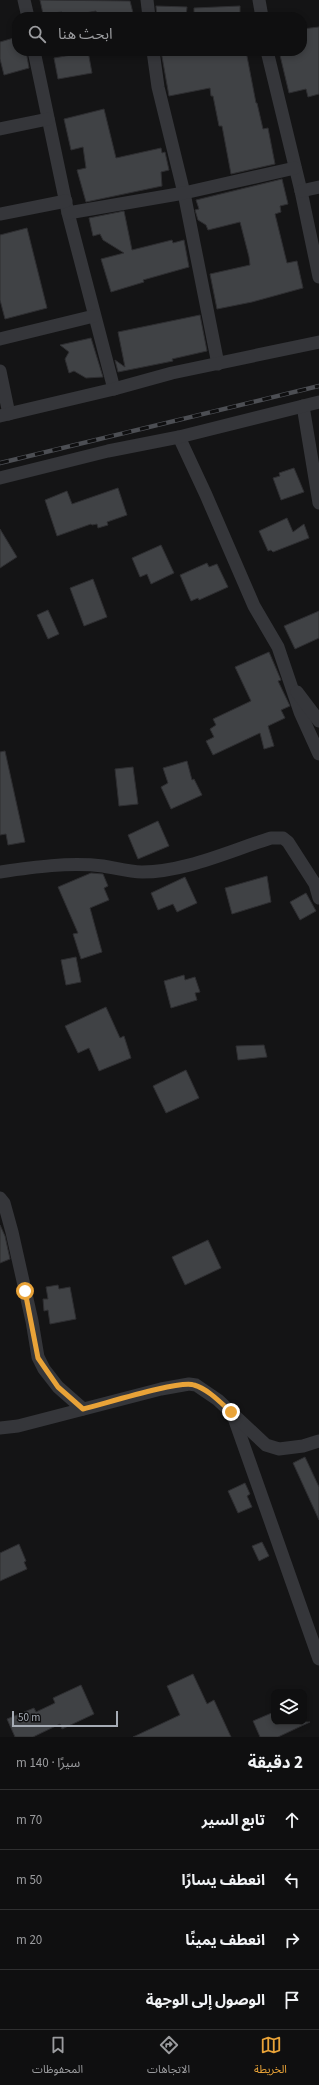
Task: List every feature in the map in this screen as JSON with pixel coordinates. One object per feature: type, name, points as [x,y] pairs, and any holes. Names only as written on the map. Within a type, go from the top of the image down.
[{"type":"street","points":[[24,0],[27,12]]},
{"type":"street","points":[[147,0],[148,12]]},
{"type":"street","points":[[259,0],[261,12]]},
{"type":"street","points":[[35,56],[67,207],[114,390]]},
{"type":"street","points":[[155,56],[158,87],[184,193],[218,364]]},
{"type":"street","points":[[268,56],[301,191],[319,277]]},
{"type":"street","points":[[0,129],[48,119]]},
{"type":"street","points":[[0,214],[184,193],[295,168]]},
{"type":"street","points":[[301,191],[319,187]]},
{"type":"street","points":[[0,339],[94,316]]},
{"type":"street","points":[[0,370],[5,415],[114,390],[172,373],[319,342]]},
{"type":"street","points":[[0,478],[108,451],[179,437],[319,402]]},
{"type":"street","points":[[302,406],[319,503]]},
{"type":"street","points":[[179,437],[254,606],[278,646],[300,712],[319,754]]},
{"type":"street","points":[[289,681],[319,721]]},
{"type":"street","points":[[0,872],[47,866],[80,865],[103,866],[141,872],[160,871],[188,865],[270,838],[283,838],[288,842],[315,884],[319,898]]},
{"type":"street","points":[[0,1198],[4,1203],[12,1232],[32,1321],[38,1358],[58,1387],[83,1409]]},
{"type":"street","points":[[0,1428],[18,1426],[161,1389],[189,1384],[196,1385],[218,1400],[266,1444],[279,1449],[303,1446],[319,1441]]},
{"type":"street","points":[[231,1412],[319,1659]]},
{"type":"building","points":[[40,0],[130,1],[133,12],[96,11],[43,12]]},
{"type":"building","points":[[156,6],[187,7],[186,12],[157,12]]},
{"type":"building","points":[[240,6],[240,12],[194,12],[194,8]]},
{"type":"building","points":[[319,27],[319,94],[308,97],[306,89],[289,93],[280,56],[307,56],[307,28]]},
{"type":"building","points":[[12,38],[12,56],[27,56],[29,68],[4,75],[0,59],[0,42]]},
{"type":"building","points":[[65,56],[89,56],[92,73],[58,79],[54,58]]},
{"type":"building","points":[[162,56],[247,56],[256,103],[263,129],[268,128],[275,164],[231,174],[222,126],[219,126],[210,88],[169,96]]},
{"type":"building","points":[[104,109],[116,158],[161,148],[162,153],[165,152],[169,170],[161,172],[162,186],[86,202],[77,170],[86,168],[83,147],[71,150],[64,119]]},
{"type":"building","points":[[282,179],[288,204],[280,206],[281,212],[275,214],[287,263],[297,261],[303,288],[252,302],[217,309],[210,274],[250,265],[249,257],[240,222],[208,230],[206,225],[198,220],[195,210],[199,209],[196,200]]},
{"type":"building","points":[[124,211],[132,250],[172,240],[173,243],[184,240],[189,267],[143,280],[144,282],[111,292],[101,259],[124,253],[103,240],[100,234],[93,236],[89,218]]},
{"type":"building","points":[[27,228],[47,308],[5,319],[0,300],[0,235]]},
{"type":"building","points":[[200,315],[207,351],[172,359],[173,361],[118,372],[115,360],[125,367],[118,332]]},
{"type":"building","points":[[91,338],[103,377],[86,378],[74,371],[69,373],[65,359],[69,352],[60,345]]},
{"type":"building","points":[[294,468],[304,492],[281,500],[273,478],[280,476],[279,473]]},
{"type":"building","points":[[118,488],[127,515],[107,522],[108,525],[98,528],[97,524],[91,524],[57,536],[45,500],[67,491],[72,504]]},
{"type":"building","points":[[287,518],[293,532],[304,524],[309,538],[273,552],[271,550],[268,551],[259,531]]},
{"type":"building","points":[[0,529],[17,557],[0,568]]},
{"type":"building","points":[[161,545],[174,573],[151,584],[147,574],[140,577],[132,558]]},
{"type":"building","points":[[207,563],[209,567],[217,564],[228,587],[199,600],[198,598],[191,601],[180,575]]},
{"type":"building","points":[[93,579],[107,617],[84,626],[70,588]]},
{"type":"building","points":[[48,610],[59,634],[48,639],[37,615]]},
{"type":"building","points":[[319,611],[319,638],[295,649],[284,626]]},
{"type":"building","points":[[269,652],[281,680],[278,681],[290,706],[281,710],[285,718],[268,726],[274,746],[264,749],[260,733],[213,755],[206,741],[214,737],[210,729],[216,725],[213,719],[251,701],[235,667]]},
{"type":"building","points":[[5,751],[25,842],[8,845],[6,834],[0,835],[0,752]]},
{"type":"building","points":[[187,761],[192,780],[194,779],[202,795],[171,809],[161,787],[168,783],[163,768]]},
{"type":"building","points":[[133,767],[138,804],[119,806],[115,769]]},
{"type":"building","points":[[158,821],[169,846],[138,859],[128,835]]},
{"type":"building","points":[[91,873],[103,874],[108,886],[104,888],[109,900],[90,908],[102,952],[81,959],[73,934],[78,933],[58,887]]},
{"type":"building","points":[[267,876],[271,902],[232,914],[225,888]]},
{"type":"building","points":[[185,877],[197,903],[177,912],[173,904],[158,910],[151,893]]},
{"type":"building","points":[[306,893],[316,911],[300,920],[290,902]]},
{"type":"building","points":[[76,957],[81,982],[66,985],[61,960]]},
{"type":"building","points":[[184,975],[185,980],[195,977],[200,992],[195,993],[197,1000],[171,1008],[164,981]]},
{"type":"building","points":[[106,1007],[120,1038],[124,1036],[131,1058],[99,1071],[89,1048],[78,1053],[65,1026]]},
{"type":"building","points":[[264,1045],[267,1057],[238,1060],[236,1046]]},
{"type":"building","points":[[186,1070],[199,1098],[166,1113],[153,1086]]},
{"type":"building","points":[[0,1225],[5,1236],[10,1259],[0,1263]]},
{"type":"building","points":[[208,1240],[221,1268],[185,1285],[172,1257]]},
{"type":"building","points":[[58,1285],[59,1289],[70,1287],[76,1319],[50,1324],[48,1310],[44,1311],[43,1299],[48,1299],[46,1287]]},
{"type":"building","points":[[305,1457],[319,1487],[319,1520],[293,1463]]},
{"type":"building","points":[[245,1483],[250,1494],[247,1496],[252,1507],[238,1513],[228,1491]]},
{"type":"building","points":[[262,1542],[269,1556],[259,1561],[252,1546]]},
{"type":"building","points":[[19,1544],[26,1561],[24,1562],[27,1569],[0,1581],[0,1553]]},
{"type":"building","points":[[193,1674],[207,1704],[214,1700],[231,1737],[133,1737],[180,1715],[167,1686]]},
{"type":"building","points":[[81,1685],[94,1714],[62,1729],[60,1724],[33,1737],[15,1737],[7,1719],[34,1708],[36,1712],[55,1703],[53,1698]]},
{"type":"building","points":[[271,1713],[271,1725],[304,1725],[278,1737],[260,1737],[253,1721]]},
{"type":"railway","points":[[0,463],[319,386]]},
{"type":"route","points":[[25,1291],[38,1358],[51,1380],[83,1409],[161,1389],[189,1384],[196,1385],[218,1400],[231,1412]]}]
